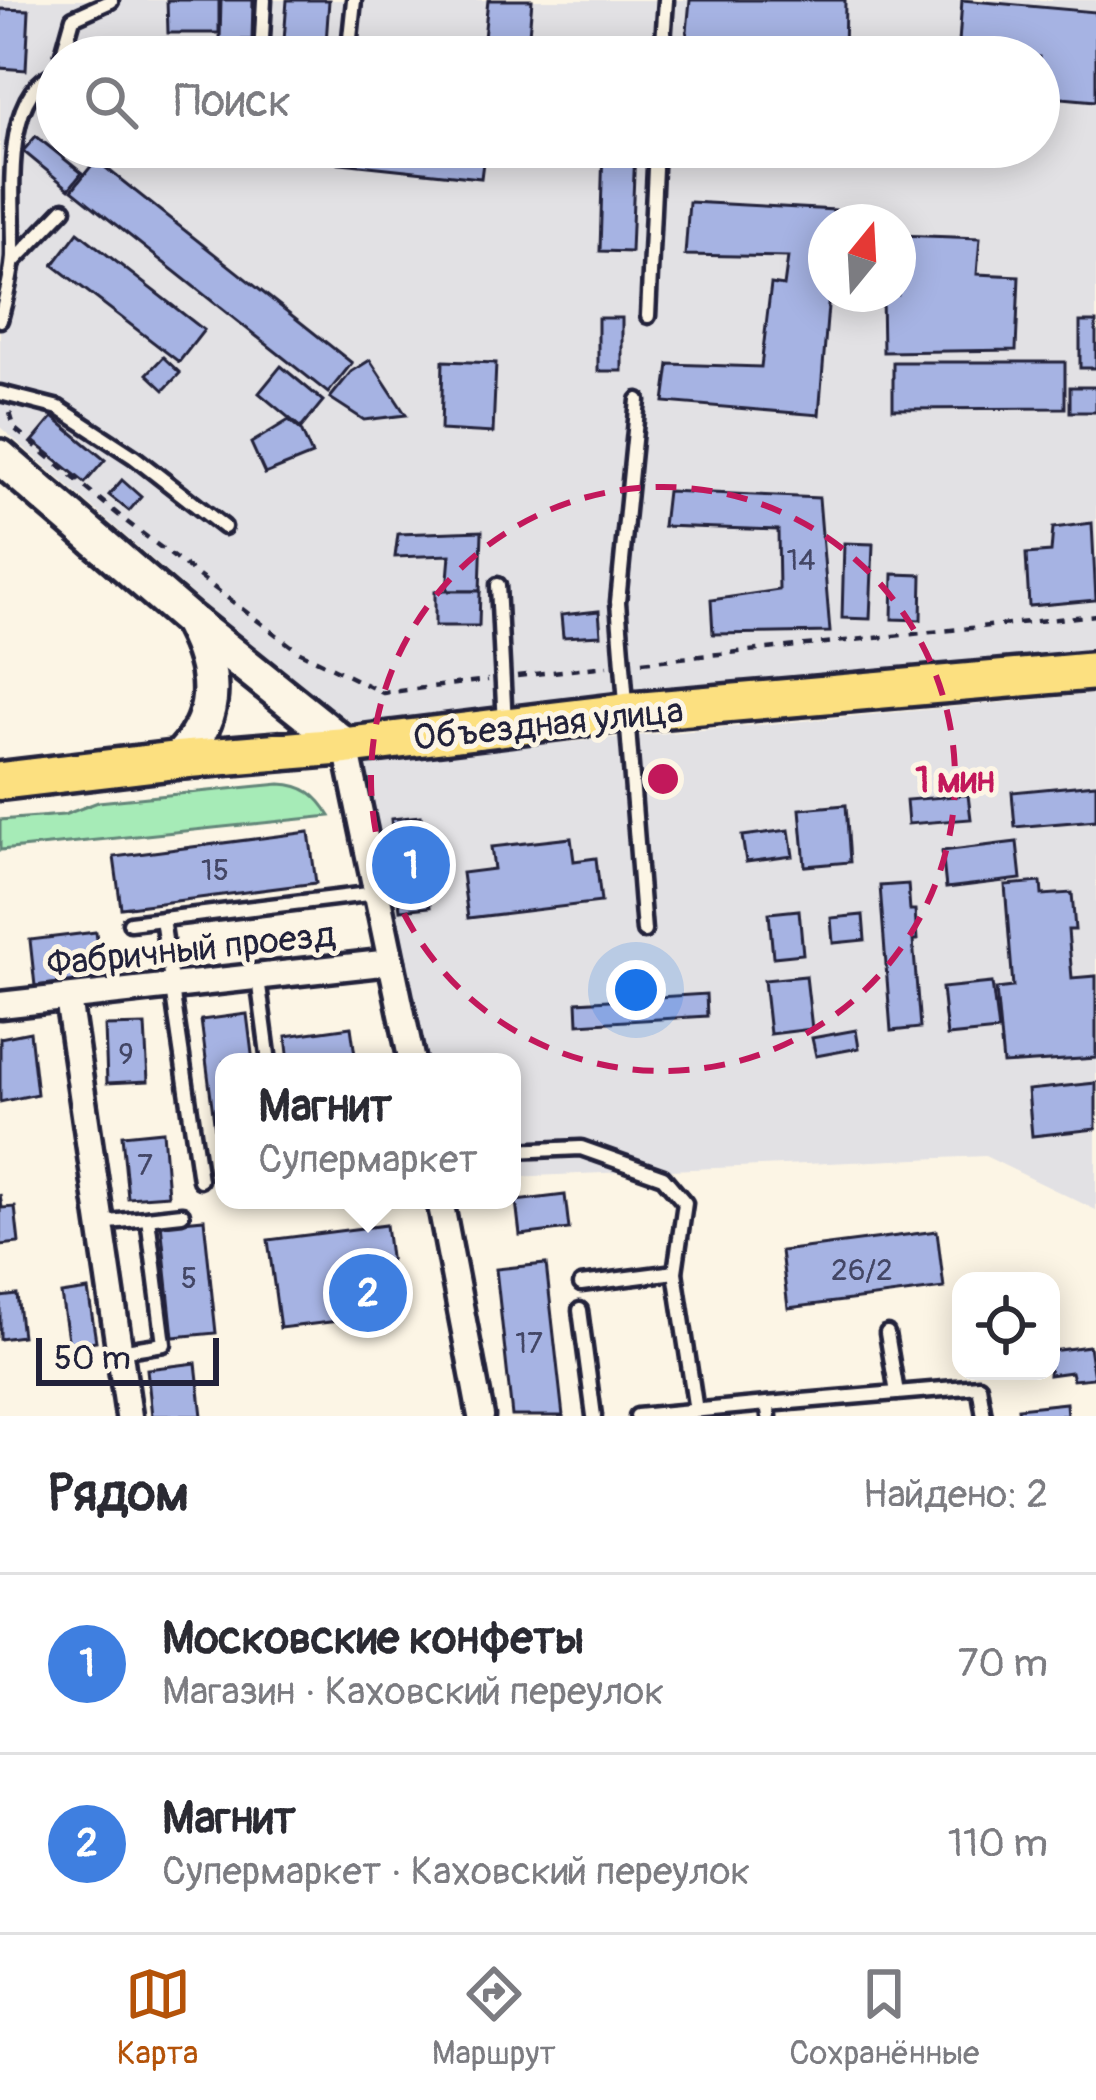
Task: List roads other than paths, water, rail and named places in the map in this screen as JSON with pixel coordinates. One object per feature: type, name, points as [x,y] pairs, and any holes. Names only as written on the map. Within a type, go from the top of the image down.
[{"type":"main road","points":[[0,457],[189,620],[346,746]]},
{"type":"main road","points":[[177,760],[192,746],[208,704],[208,658],[189,620]]},
{"type":"main road","name":"Объездная улица","points":[[0,781],[626,712],[1096,671]]},
{"type":"street","points":[[346,746],[410,1053]]},
{"type":"street","name":"Фабричный проезд","points":[[0,1005],[391,962]]},
{"type":"street","points":[[68,998],[129,1416]]},
{"type":"street","points":[[442,1209],[481,1416]]},
{"type":"lane","points":[[262,36],[264,0]]},
{"type":"lane","points":[[350,36],[354,0]]},
{"type":"lane","points":[[663,36],[666,0]]},
{"type":"lane","points":[[68,36],[74,18],[111,1]]},
{"type":"lane","points":[[0,320],[13,262],[13,110],[36,83]]},
{"type":"lane","points":[[648,316],[655,168]]},
{"type":"lane","points":[[13,262],[64,209]]},
{"type":"lane","points":[[0,393],[59,408],[134,457],[224,527]]},
{"type":"lane","points":[[638,400],[618,602],[644,931]]},
{"type":"lane","points":[[498,585],[505,727]]},
{"type":"lane","points":[[130,923],[376,893]]},
{"type":"lane","points":[[162,920],[200,1180]]},
{"type":"lane","points":[[258,976],[268,1053]]},
{"type":"lane","points":[[521,1151],[581,1148],[663,1177],[685,1203],[675,1272],[696,1411]]},
{"type":"lane","points":[[101,1223],[182,1214]]},
{"type":"lane","points":[[119,1351],[164,1344],[148,1218]]},
{"type":"lane","points":[[581,1284],[675,1272]]},
{"type":"lane","points":[[580,1310],[594,1416]]},
{"type":"lane","points":[[887,1334],[897,1394]]},
{"type":"lane","points":[[637,1416],[768,1410],[979,1386],[984,1416]]},
{"type":"place","name":"Московские конфеты","points":[[411,865]]},
{"type":"place","name":"Магнит","points":[[368,1293]]}]
